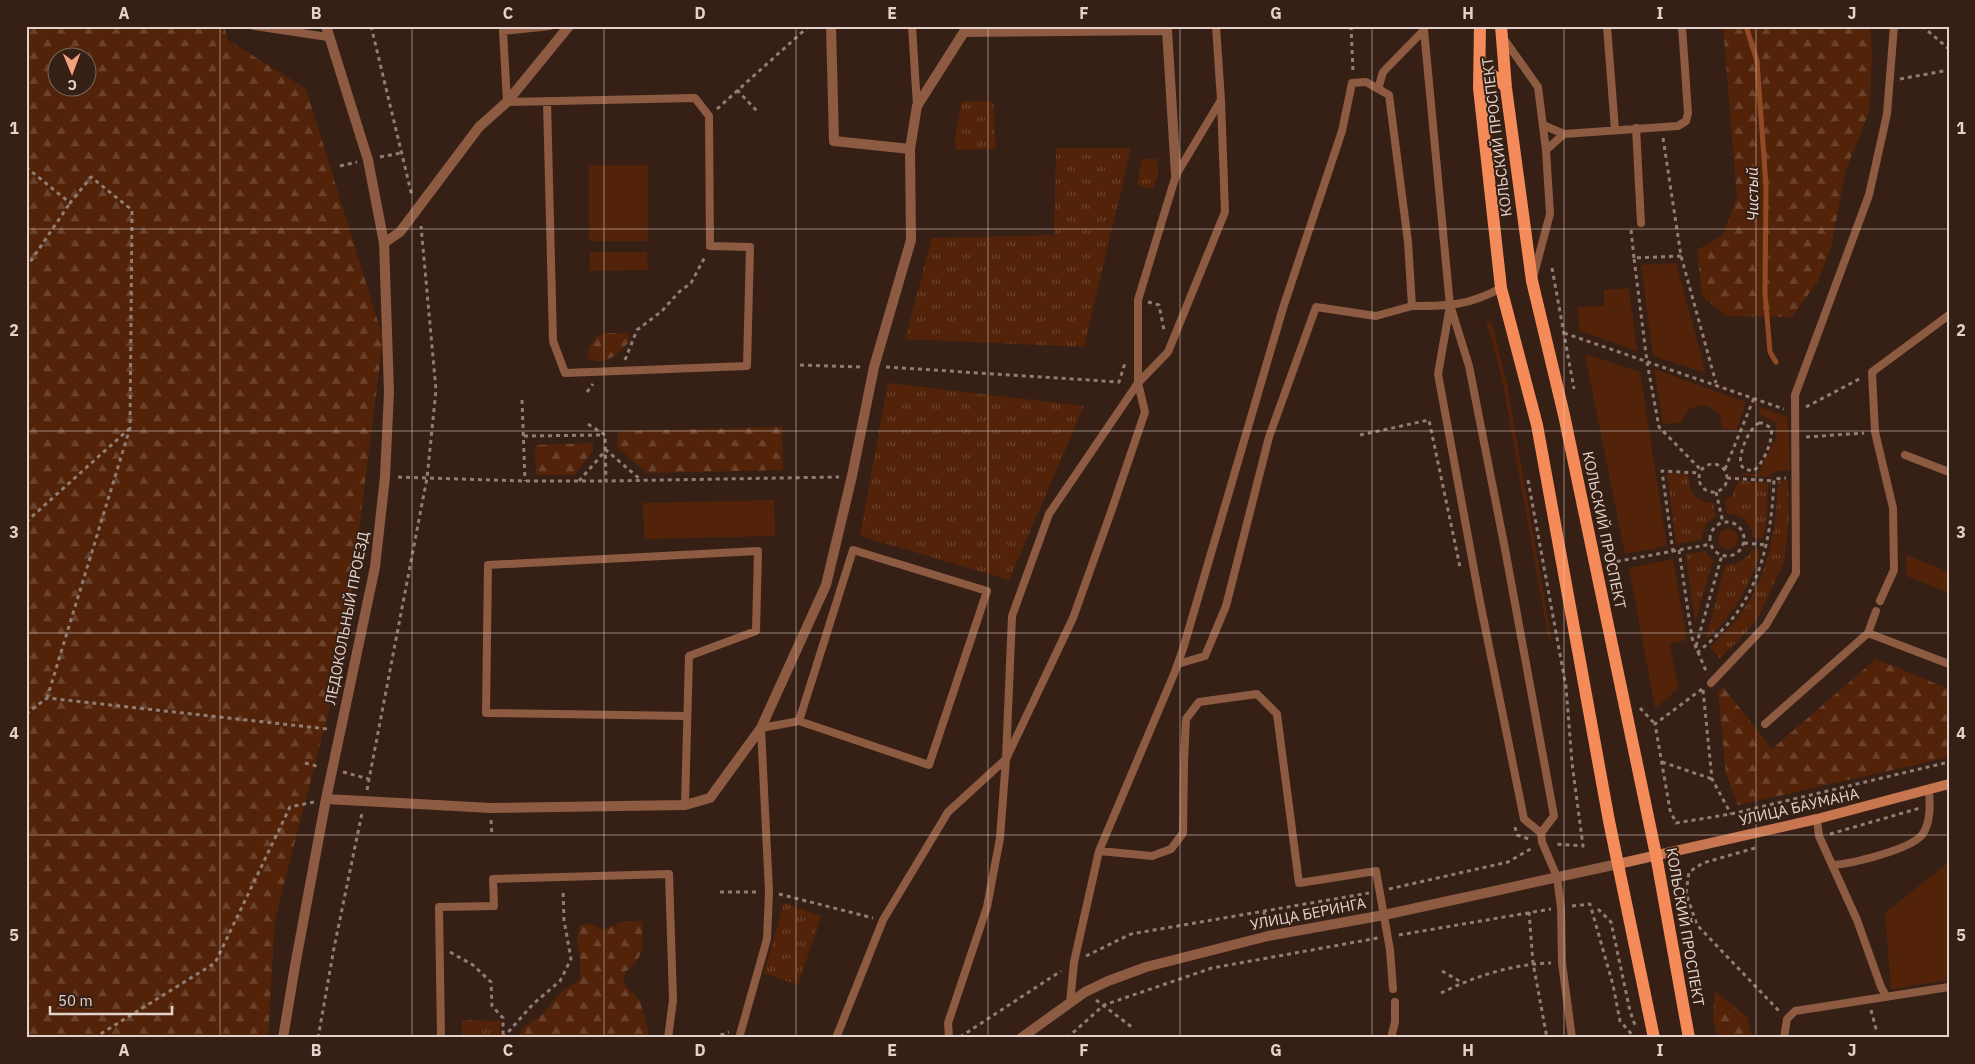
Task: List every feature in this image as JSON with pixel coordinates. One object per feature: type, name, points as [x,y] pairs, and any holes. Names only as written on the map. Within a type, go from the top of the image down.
[{"type":"main road","name":"КОЛЬСКИЙ ПРОСПЕКТ","points":[[1480,26],[1479,88],[1501,288],[1537,425],[1618,864],[1654,1038]]},
{"type":"main road","name":"КОЛЬСКИЙ ПРОСПЕКТ","points":[[1501,31],[1506,88],[1532,280],[1564,415],[1656,855],[1689,1038]]},
{"type":"main road","points":[[1479,88],[1487,76],[1492,75],[1500,80],[1506,88]]},
{"type":"street","points":[[384,243],[400,232],[479,127],[507,102],[569,26]]},
{"type":"street","points":[[831,26],[834,141],[910,149]]},
{"type":"street","points":[[326,799],[491,808],[685,805],[710,798],[761,728],[826,585],[852,476],[874,367],[911,240],[910,149],[917,106],[964,32],[1168,30],[1176,175]]},
{"type":"street","name":"ЛЕДОКОЛЬНЫЙ ПРОЕЗД","points":[[283,1038],[326,799],[375,567],[385,477],[389,392],[384,243],[368,160],[327,32]]},
{"type":"street","name":"УЛИЦА БАУМАНА","points":[[1618,864],[1817,819],[1949,784]]},
{"type":"street","name":"УЛИЦА БЕРИНГА","points":[[1021,1038],[1085,992],[1146,967],[1268,936],[1384,915],[1618,864]]},
{"type":"lane","points":[[254,26],[327,32]]},
{"type":"lane","points":[[547,100],[553,341],[565,373],[747,366],[750,247],[710,246],[709,116],[695,98],[547,100],[507,102],[503,30],[550,26]]},
{"type":"lane","points":[[912,26],[917,106]]},
{"type":"lane","points":[[950,1038],[948,1023],[987,907],[1000,838],[1006,759],[1012,616],[1049,514],[1138,383],[1168,352],[1225,212],[1216,26]]},
{"type":"lane","points":[[1607,26],[1615,130]]},
{"type":"lane","points":[[1542,124],[1564,134],[1678,126],[1686,121],[1688,113],[1682,26]]},
{"type":"lane","points":[[1711,683],[1766,625],[1796,573],[1795,396],[1869,194],[1887,114],[1894,26]]},
{"type":"lane","points":[[1378,89],[1382,72],[1424,30],[1450,306],[1470,376],[1554,816],[1542,834],[1542,842],[1557,877],[1561,908],[1562,963],[1572,1038]]},
{"type":"lane","points":[[1501,31],[1538,86],[1546,150],[1550,214],[1532,280]]},
{"type":"lane","points":[[1070,1003],[1074,962],[1099,851],[1178,664],[1283,308],[1342,131],[1352,83],[1366,82],[1388,95],[1408,242],[1412,306]]},
{"type":"lane","points":[[836,1038],[883,920],[948,812],[1006,759],[1073,618],[1145,412],[1138,383],[1138,300],[1176,175],[1221,100]]},
{"type":"lane","points":[[1636,128],[1641,224]]},
{"type":"lane","points":[[1546,150],[1564,134]]},
{"type":"lane","points":[[1178,664],[1205,656],[1226,606],[1269,437],[1316,307],[1376,316],[1412,306],[1450,306],[1485,297],[1501,288]]},
{"type":"lane","points":[[1450,306],[1438,374],[1480,602],[1524,819],[1542,834]]},
{"type":"lane","points":[[1880,600],[1894,570],[1893,508],[1875,432],[1872,372],[1949,315]]},
{"type":"lane","points":[[1906,455],[1949,472]]},
{"type":"lane","points":[[739,1038],[767,939],[769,892],[761,728],[799,721],[929,765],[987,591],[853,550],[799,721]]},
{"type":"lane","points":[[685,805],[689,656],[756,631],[758,551],[488,565],[486,713],[686,716]]},
{"type":"lane","points":[[1765,724],[1868,633],[1876,611]]},
{"type":"lane","points":[[1868,633],[1949,664]]},
{"type":"lane","points":[[1099,851],[1152,856],[1171,849],[1183,833],[1186,719],[1199,702],[1257,694],[1277,714],[1299,883],[1376,872],[1388,937],[1393,989]]},
{"type":"lane","points":[[1832,865],[1846,864],[1910,844],[1922,834],[1927,823],[1930,805],[1929,790]]},
{"type":"lane","points":[[1817,819],[1820,836],[1857,920],[1886,996]]},
{"type":"lane","points":[[440,1038],[439,907],[494,906],[492,879],[669,874],[673,1000],[668,1038]]},
{"type":"lane","points":[[1784,1038],[1787,1019],[1795,1011],[1949,987]]},
{"type":"lane","points":[[1390,1038],[1395,1022],[1395,1002]]},
{"type":"path","points":[[714,111],[809,26]]},
{"type":"path","points":[[1350,26],[1353,68],[1352,83]]},
{"type":"path","points":[[1922,26],[1949,49]]},
{"type":"path","points":[[1890,81],[1949,70]]},
{"type":"path","points":[[738,90],[757,111]]},
{"type":"path","points":[[1661,127],[1681,256],[1716,384]]},
{"type":"path","points":[[26,167],[70,203]]},
{"type":"path","points":[[26,268],[70,203],[91,177],[132,210],[130,428],[48,698],[26,714]]},
{"type":"path","points":[[1630,224],[1647,362],[1659,427],[1700,472],[1699,481],[1701,486],[1710,492],[1716,492],[1725,485],[1727,478],[1725,469],[1754,398]]},
{"type":"path","points":[[616,371],[623,366],[637,330],[662,311],[679,292],[691,283],[710,246]]},
{"type":"path","points":[[1634,258],[1681,256]]},
{"type":"path","points":[[1138,324],[1145,301],[1159,305],[1163,320]]},
{"type":"path","points":[[1563,332],[1795,412],[1872,372]]},
{"type":"path","points":[[800,365],[874,367],[1119,382],[1127,357]]},
{"type":"path","points":[[522,400],[525,481]]},
{"type":"path","points":[[1360,435],[1429,420],[1462,577]]},
{"type":"path","points":[[1759,423],[1763,423],[1771,428],[1772,433],[1760,464],[1753,470],[1748,471],[1744,469],[1740,460],[1752,429],[1759,423]]},
{"type":"path","points":[[588,424],[605,435]]},
{"type":"path","points":[[26,522],[130,428]]},
{"type":"path","points":[[1795,438],[1875,432]]},
{"type":"path","points":[[524,436],[605,435]]},
{"type":"path","points":[[605,435],[606,481]]},
{"type":"path","points":[[606,450],[642,481]]},
{"type":"path","points":[[579,481],[606,450]]},
{"type":"path","points":[[1673,552],[1662,471],[1700,472],[1710,464],[1715,464],[1725,469]]},
{"type":"path","points":[[385,477],[525,481],[642,481],[836,477]]},
{"type":"path","points":[[1727,478],[1774,481],[1774,479],[1795,478]]},
{"type":"path","points":[[1528,480],[1566,688],[1572,763],[1583,846]]},
{"type":"path","points":[[1697,652],[1724,629],[1741,608],[1757,575],[1772,517],[1774,481]]},
{"type":"path","points":[[1716,492],[1723,523]]},
{"type":"path","points":[[1723,523],[1733,523],[1739,526],[1743,532],[1744,543],[1735,554],[1722,555],[1716,552],[1712,544],[1712,533],[1715,528],[1723,523]]},
{"type":"path","points":[[1744,543],[1766,545]]},
{"type":"path","points":[[1609,564],[1712,544]]},
{"type":"path","points":[[1679,550],[1692,638],[1711,683],[1655,724],[1670,810],[1676,823],[1731,814],[1949,762]]},
{"type":"path","points":[[1696,646],[1722,555]]},
{"type":"path","points":[[1703,689],[1712,779],[1731,814]]},
{"type":"path","points":[[48,698],[341,730]]},
{"type":"path","points":[[1662,762],[1712,779]]},
{"type":"path","points":[[94,1038],[215,963],[290,807],[326,799]]},
{"type":"path","points":[[960,1038],[1074,962],[1130,934],[1380,891],[1508,862],[1542,842]]},
{"type":"path","points":[[1689,872],[1686,894],[1697,925],[1787,1019]]},
{"type":"path","points":[[503,1037],[533,1004],[560,981],[571,959],[564,920],[563,878]]},
{"type":"path","points":[[720,892],[769,892],[883,920]]},
{"type":"path","points":[[1066,1038],[1104,1005],[1212,968],[1529,912],[1590,904],[1613,985],[1620,1021],[1635,1038]]},
{"type":"path","points":[[1598,909],[1611,922],[1630,1011],[1636,1029]]},
{"type":"path","points":[[1529,912],[1533,963],[1547,1038]]},
{"type":"path","points":[[439,945],[473,965],[492,982],[492,1006],[503,1018],[503,1037]]},
{"type":"path","points":[[1441,993],[1462,983],[1513,966],[1533,963],[1562,963]]},
{"type":"path","points":[[1442,971],[1462,983]]},
{"type":"path","points":[[1869,1000],[1877,1033]]},
{"type":"green space","points":[[26,26],[224,26],[228,40],[306,89],[383,338],[344,651],[275,919],[268,1038],[26,1038]]},
{"type":"green space","points":[[1723,26],[1870,26],[1872,55],[1869,112],[1845,172],[1832,243],[1818,281],[1792,317],[1727,316],[1702,296],[1697,250],[1723,235],[1737,197]]},
{"type":"green space","points":[[962,101],[993,101],[996,149],[956,150],[955,136]]},
{"type":"green space","points":[[1056,148],[1131,148],[1084,347],[905,339],[932,238],[1054,235]]},
{"type":"green space","points":[[1142,159],[1157,159],[1158,173],[1153,189],[1137,185]]},
{"type":"green space","points":[[589,165],[648,165],[648,241],[589,241]]},
{"type":"green space","points":[[590,252],[647,252],[648,270],[590,271]]},
{"type":"green space","points":[[1676,263],[1706,373],[1653,356],[1641,265]]},
{"type":"green space","points":[[1629,288],[1637,351],[1580,331],[1577,307],[1604,306],[1604,290]]},
{"type":"green space","points":[[1486,319],[1491,323],[1495,334],[1507,384],[1552,642],[1548,636],[1502,379]]},
{"type":"green space","points":[[608,333],[628,333],[629,342],[615,355],[605,360],[594,361],[588,358],[588,349],[597,336]]},
{"type":"green space","points":[[1585,354],[1640,372],[1667,546],[1625,554]]},
{"type":"green space","points":[[1654,369],[1746,402],[1737,430],[1723,429],[1720,415],[1717,411],[1705,406],[1697,406],[1688,410],[1681,423],[1663,424]]},
{"type":"green space","points":[[888,383],[1084,406],[1009,580],[860,536]]},
{"type":"green space","points":[[1759,407],[1788,417],[1790,470],[1774,472],[1769,477],[1739,475],[1743,473],[1758,474],[1776,439],[1776,423],[1759,414]]},
{"type":"green space","points":[[782,427],[783,470],[647,473],[617,447],[618,431]]},
{"type":"green space","points":[[593,443],[593,451],[574,475],[536,475],[535,445]]},
{"type":"green space","points":[[1667,473],[1688,474],[1691,490],[1694,494],[1702,501],[1713,503],[1716,516],[1706,524],[1701,540],[1676,544]]},
{"type":"green space","points":[[1788,480],[1789,517],[1784,562],[1758,618],[1720,658],[1710,647],[1743,611],[1754,592],[1763,572],[1774,529],[1778,481]]},
{"type":"green space","points":[[1739,481],[1768,483],[1767,517],[1763,538],[1754,538],[1751,528],[1742,518],[1727,513],[1725,501],[1732,496]]},
{"type":"green space","points":[[774,500],[775,536],[644,539],[643,503]]},
{"type":"green space","points":[[1728,529],[1735,532],[1738,539],[1735,546],[1728,549],[1721,546],[1718,539],[1721,532]]},
{"type":"green space","points":[[1752,550],[1759,550],[1759,558],[1744,592],[1724,621],[1706,639],[1725,565],[1741,561]]},
{"type":"green space","points":[[1705,551],[1713,561],[1695,622],[1686,554]]},
{"type":"green space","points":[[1906,555],[1949,572],[1949,593],[1907,576]]},
{"type":"green space","points":[[1673,559],[1687,640],[1669,644],[1679,688],[1655,708],[1629,568]]},
{"type":"green space","points":[[1876,659],[1949,689],[1949,757],[1738,805],[1726,774],[1718,692],[1723,687],[1772,749]]},
{"type":"green space","points":[[1949,862],[1949,980],[1891,989],[1885,913]]},
{"type":"green space","points":[[784,903],[821,916],[798,985],[764,973]]},
{"type":"green space","points":[[625,921],[642,922],[643,938],[641,950],[632,967],[625,972],[624,984],[640,1001],[648,1030],[647,1038],[515,1038],[525,1026],[543,1014],[563,990],[580,980],[580,957],[577,942],[580,925],[590,924],[603,930]]},
{"type":"green space","points":[[1715,991],[1747,1017],[1752,1038],[1718,1038],[1713,1018]]},
{"type":"green space","points":[[462,1020],[500,1021],[500,1038],[462,1038]]},
{"type":"waterway","name":"Чистый","points":[[1746,26],[1757,61],[1766,186],[1765,293],[1770,352],[1776,362]]}]
